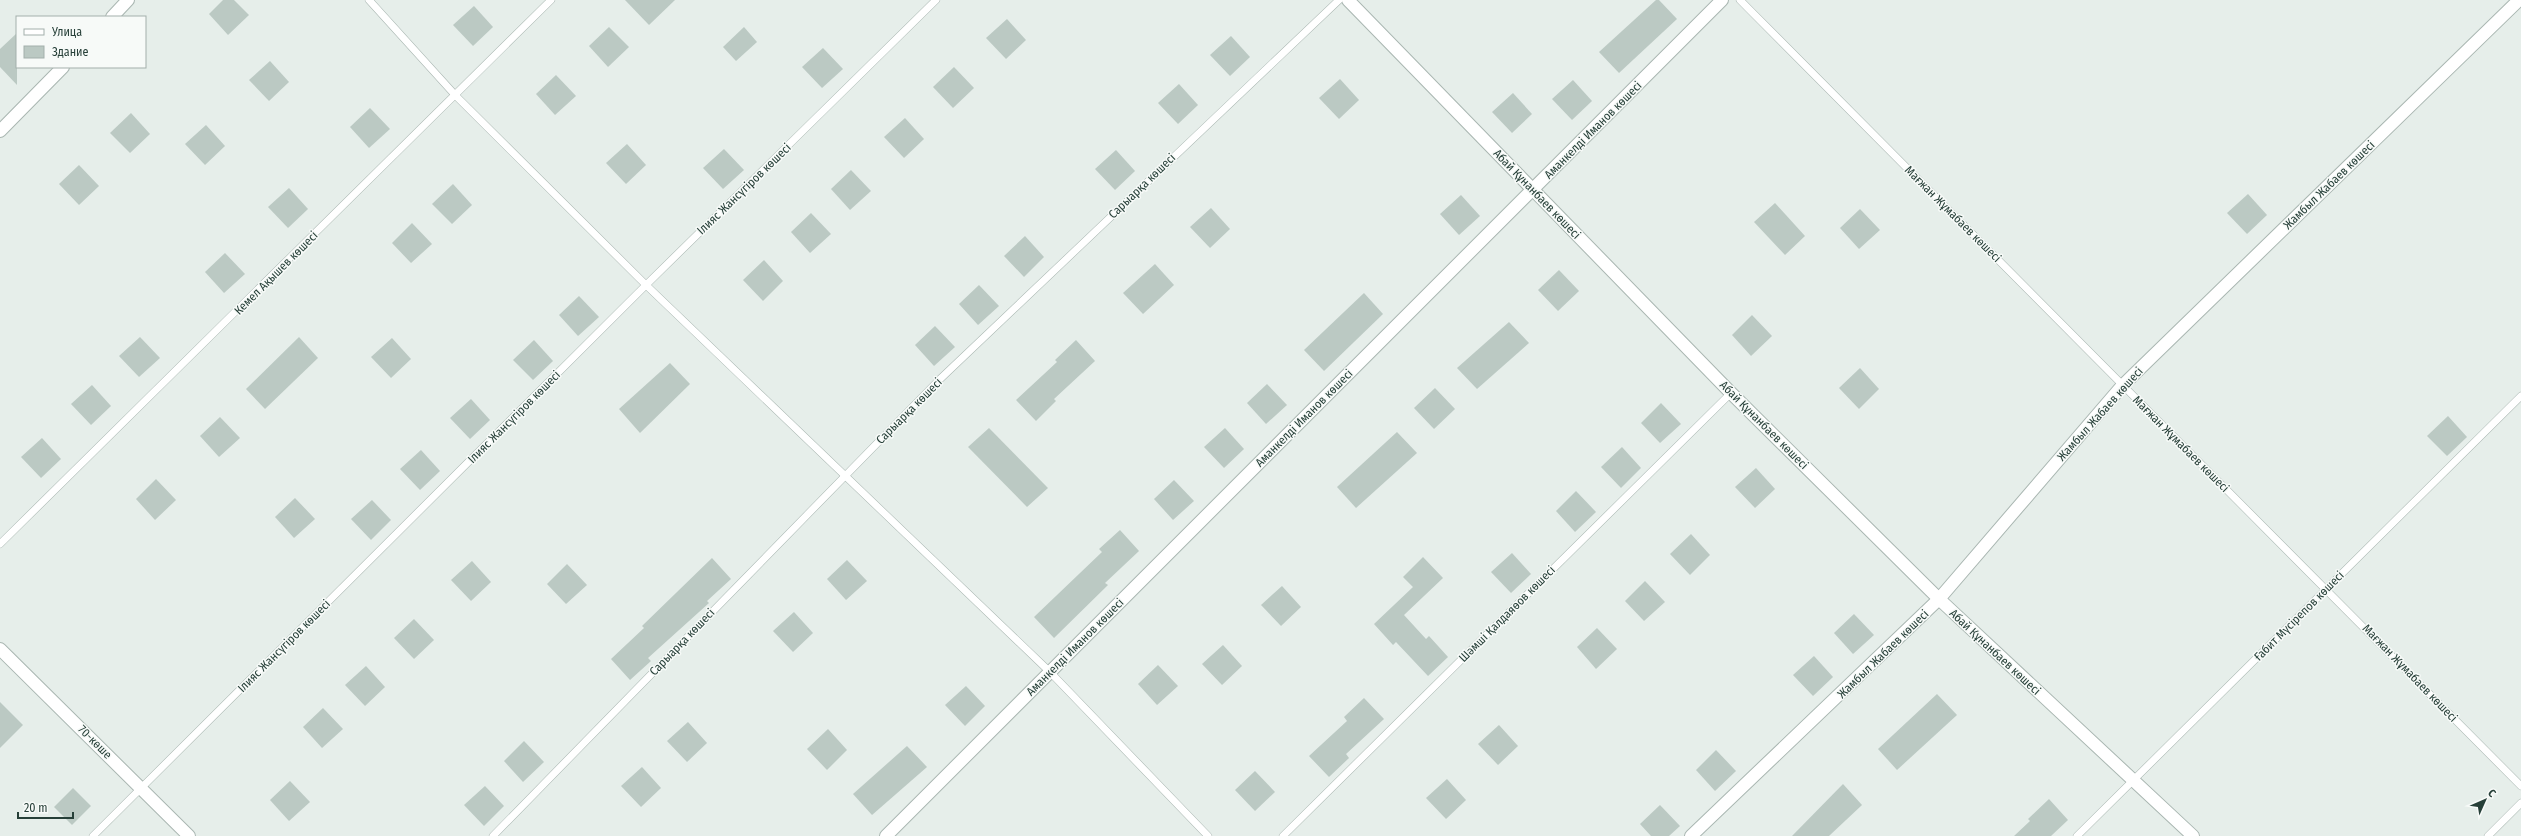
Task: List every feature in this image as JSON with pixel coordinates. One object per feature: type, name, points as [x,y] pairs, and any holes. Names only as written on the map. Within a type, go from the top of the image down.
[{"type":"street","points":[[113,16],[128,0]]},
{"type":"street","name":"Абай Құнанбаев көшесі","points":[[1348,0],[1731,393],[1939,599],[2193,836]]},
{"type":"street","name":"Аманкелді Иманов көшесі","points":[[886,836],[1722,0]]},
{"type":"street","name":"Жамбыл Жабаев көшесі","points":[[1691,836],[1939,599],[2122,386],[2519,0]]},
{"type":"street","points":[[0,131],[62,68]]},
{"type":"street","name":"70-көше","points":[[0,648],[189,836]]},
{"type":"lane","points":[[369,0],[456,96],[646,286],[1050,672],[1208,836]]},
{"type":"lane","name":"Кемел Ақышев көшесі","points":[[0,544],[456,96],[551,0]]},
{"type":"lane","name":"Ілияс Жансүгіров көшесі","points":[[93,836],[936,0]]},
{"type":"lane","name":"Сарыарқа көшесі","points":[[493,836],[938,381],[1339,0]]},
{"type":"lane","name":"Мағжан Жұмабаев көшесі","points":[[1740,0],[2122,386],[2327,588],[2521,786]]},
{"type":"lane","name":"Шәмші Қалдаяөов көшесі","points":[[1283,836],[1731,393]]},
{"type":"lane","name":"Ғабит Мүсірепов көшесі","points":[[2077,836],[2521,396]]},
{"type":"lane","points":[[2488,836],[2521,803]]},
{"type":"building","points":[[223,0],[234,0],[249,15],[228,35],[209,14]]},
{"type":"building","points":[[625,0],[675,0],[649,25]]},
{"type":"building","points":[[1656,0],[1659,0],[1677,19],[1619,73],[1599,52]]},
{"type":"building","points":[[474,6],[493,27],[473,46],[453,25]]},
{"type":"building","points":[[1007,19],[1026,40],[1006,59],[986,38]]},
{"type":"building","points":[[609,27],[629,47],[608,67],[589,46]]},
{"type":"building","points":[[744,27],[757,42],[736,61],[723,47]]},
{"type":"building","points":[[16,34],[17,85],[0,67],[0,49]]},
{"type":"building","points":[[1231,36],[1250,57],[1230,76],[1210,55]]},
{"type":"building","points":[[823,48],[843,69],[822,88],[802,67]]},
{"type":"building","points":[[270,61],[289,82],[269,101],[249,80]]},
{"type":"building","points":[[954,67],[974,88],[953,108],[933,87]]},
{"type":"building","points":[[556,75],[576,96],[555,115],[536,94]]},
{"type":"building","points":[[1340,79],[1359,100],[1339,119],[1319,98]]},
{"type":"building","points":[[1573,80],[1592,101],[1572,120],[1552,99]]},
{"type":"building","points":[[1179,84],[1198,105],[1178,124],[1158,103]]},
{"type":"building","points":[[1513,93],[1532,114],[1512,133],[1492,112]]},
{"type":"building","points":[[370,108],[390,129],[369,148],[350,127]]},
{"type":"building","points":[[131,113],[150,134],[130,153],[110,133]]},
{"type":"building","points":[[905,118],[924,139],[904,158],[884,137]]},
{"type":"building","points":[[206,125],[225,146],[205,165],[185,144]]},
{"type":"building","points":[[627,144],[646,165],[626,184],[606,163]]},
{"type":"building","points":[[724,149],[744,170],[723,189],[703,168]]},
{"type":"building","points":[[1116,150],[1135,171],[1115,190],[1095,169]]},
{"type":"building","points":[[79,165],[99,186],[79,205],[59,184]]},
{"type":"building","points":[[851,170],[871,191],[850,210],[831,189]]},
{"type":"building","points":[[453,184],[472,205],[452,224],[432,204]]},
{"type":"building","points":[[289,188],[308,209],[288,228],[268,207]]},
{"type":"building","points":[[2248,194],[2267,215],[2247,234],[2227,213]]},
{"type":"building","points":[[1461,195],[1480,216],[1459,235],[1440,214]]},
{"type":"building","points":[[1775,203],[1805,236],[1785,255],[1754,222]]},
{"type":"building","points":[[1211,208],[1230,229],[1210,248],[1190,227]]},
{"type":"building","points":[[1860,209],[1880,230],[1859,249],[1840,228]]},
{"type":"building","points":[[811,213],[831,234],[810,253],[791,232]]},
{"type":"building","points":[[412,223],[432,244],[411,263],[392,243]]},
{"type":"building","points":[[1025,236],[1044,257],[1024,277],[1004,256]]},
{"type":"building","points":[[225,253],[245,274],[224,293],[205,272]]},
{"type":"building","points":[[764,260],[783,281],[763,301],[743,280]]},
{"type":"building","points":[[1155,264],[1174,285],[1143,314],[1123,293]]},
{"type":"building","points":[[1559,270],[1579,291],[1558,311],[1538,290]]},
{"type":"building","points":[[979,285],[999,306],[978,325],[959,304]]},
{"type":"building","points":[[1364,293],[1383,314],[1324,371],[1304,350]]},
{"type":"building","points":[[579,296],[599,317],[578,336],[559,315]]},
{"type":"building","points":[[1752,315],[1772,336],[1751,356],[1732,335]]},
{"type":"building","points":[[1509,322],[1529,343],[1477,389],[1457,368]]},
{"type":"building","points":[[935,326],[955,347],[934,366],[915,345]]},
{"type":"building","points":[[140,337],[160,358],[139,377],[119,356]]},
{"type":"building","points":[[299,337],[318,358],[265,409],[246,389]]},
{"type":"building","points":[[392,338],[411,359],[391,378],[371,357]]},
{"type":"building","points":[[534,340],[553,361],[533,380],[513,360]]},
{"type":"building","points":[[1076,340],[1095,361],[1054,399],[1056,401],[1036,421],[1016,400],[1057,362],[1055,360]]},
{"type":"building","points":[[670,363],[690,384],[640,433],[619,409]]},
{"type":"building","points":[[1860,368],[1879,389],[1859,409],[1839,388]]},
{"type":"building","points":[[1267,384],[1287,405],[1266,424],[1247,403]]},
{"type":"building","points":[[92,385],[111,406],[91,425],[71,404]]},
{"type":"building","points":[[1435,388],[1455,409],[1434,429],[1414,408]]},
{"type":"building","points":[[471,399],[490,420],[470,439],[450,418]]},
{"type":"building","points":[[1661,403],[1681,424],[1660,443],[1641,423]]},
{"type":"building","points":[[2448,416],[2467,437],[2447,456],[2427,436]]},
{"type":"building","points":[[220,417],[240,438],[219,457],[200,436]]},
{"type":"building","points":[[989,428],[1048,488],[1027,507],[968,447]]},
{"type":"building","points":[[1225,428],[1244,449],[1224,468],[1204,447]]},
{"type":"building","points":[[1397,432],[1417,453],[1356,508],[1337,487]]},
{"type":"building","points":[[42,438],[61,459],[41,478],[21,457]]},
{"type":"building","points":[[1622,447],[1641,468],[1621,488],[1601,467]]},
{"type":"building","points":[[421,450],[440,471],[420,490],[400,469]]},
{"type":"building","points":[[1756,468],[1775,489],[1755,508],[1735,487]]},
{"type":"building","points":[[156,479],[176,500],[155,520],[136,499]]},
{"type":"building","points":[[1174,480],[1194,501],[1173,520],[1154,499]]},
{"type":"building","points":[[1576,491],[1596,512],[1575,532],[1556,511]]},
{"type":"building","points":[[295,498],[315,519],[294,538],[275,517]]},
{"type":"building","points":[[372,500],[391,520],[371,540],[351,519]]},
{"type":"building","points":[[1120,530],[1139,551],[1105,583],[1108,585],[1054,638],[1034,617],[1102,552],[1099,549]]},
{"type":"building","points":[[1691,534],[1710,555],[1690,575],[1670,554]]},
{"type":"building","points":[[1512,553],[1531,574],[1511,593],[1491,572]]},
{"type":"building","points":[[1423,557],[1443,578],[1404,615],[1426,639],[1429,636],[1448,657],[1428,676],[1396,642],[1393,645],[1374,624],[1413,587],[1403,577]]},
{"type":"building","points":[[712,558],[731,579],[707,601],[709,603],[648,658],[651,661],[630,680],[611,659],[644,628],[642,626]]},
{"type":"building","points":[[847,560],[867,581],[846,600],[827,579]]},
{"type":"building","points":[[472,561],[491,582],[471,601],[451,580]]},
{"type":"building","points":[[567,564],[587,585],[566,604],[547,584]]},
{"type":"building","points":[[1645,581],[1665,602],[1644,621],[1625,601]]},
{"type":"building","points":[[1282,586],[1301,607],[1281,626],[1261,605]]},
{"type":"building","points":[[794,612],[813,633],[793,652],[773,631]]},
{"type":"building","points":[[1854,614],[1874,635],[1853,654],[1834,633]]},
{"type":"building","points":[[414,619],[434,640],[414,659],[394,638]]},
{"type":"building","points":[[1597,628],[1617,649],[1596,669],[1577,647]]},
{"type":"building","points":[[1223,645],[1242,666],[1222,685],[1202,664]]},
{"type":"building","points":[[1814,656],[1833,677],[1813,696],[1793,675]]},
{"type":"building","points":[[1158,665],[1178,686],[1157,705],[1138,684]]},
{"type":"building","points":[[366,666],[385,687],[365,706],[345,685]]},
{"type":"building","points":[[966,686],[985,706],[965,726],[945,705]]},
{"type":"building","points":[[1937,694],[1957,715],[1897,770],[1878,749]]},
{"type":"building","points":[[1364,698],[1384,719],[1346,754],[1349,758],[1329,777],[1309,756],[1347,721],[1344,717]]},
{"type":"building","points":[[0,702],[23,725],[0,748]]},
{"type":"building","points":[[323,708],[343,729],[322,748],[303,727]]},
{"type":"building","points":[[688,722],[707,743],[687,762],[667,741]]},
{"type":"building","points":[[1499,725],[1518,746],[1498,765],[1478,744]]},
{"type":"building","points":[[828,729],[847,750],[827,770],[807,749]]},
{"type":"building","points":[[524,741],[544,762],[523,782],[504,761]]},
{"type":"building","points":[[907,746],[927,767],[872,815],[853,794]]},
{"type":"building","points":[[1716,750],[1736,771],[1715,791],[1696,770]]},
{"type":"building","points":[[642,767],[661,788],[641,807],[621,786]]},
{"type":"building","points":[[1255,771],[1275,792],[1255,811],[1235,790]]},
{"type":"building","points":[[1447,779],[1466,800],[1446,819],[1426,798]]},
{"type":"building","points":[[290,781],[310,802],[289,821],[270,800]]},
{"type":"building","points":[[1843,784],[1862,805],[1829,836],[1792,836]]},
{"type":"building","points":[[485,786],[504,806],[484,826],[464,805]]},
{"type":"building","points":[[73,788],[91,806],[72,825],[54,807]]},
{"type":"building","points":[[2049,799],[2068,820],[2051,836],[2014,836],[2030,821],[2028,819]]},
{"type":"building","points":[[1660,805],[1680,826],[1669,836],[1651,836],[1640,824]]}]
